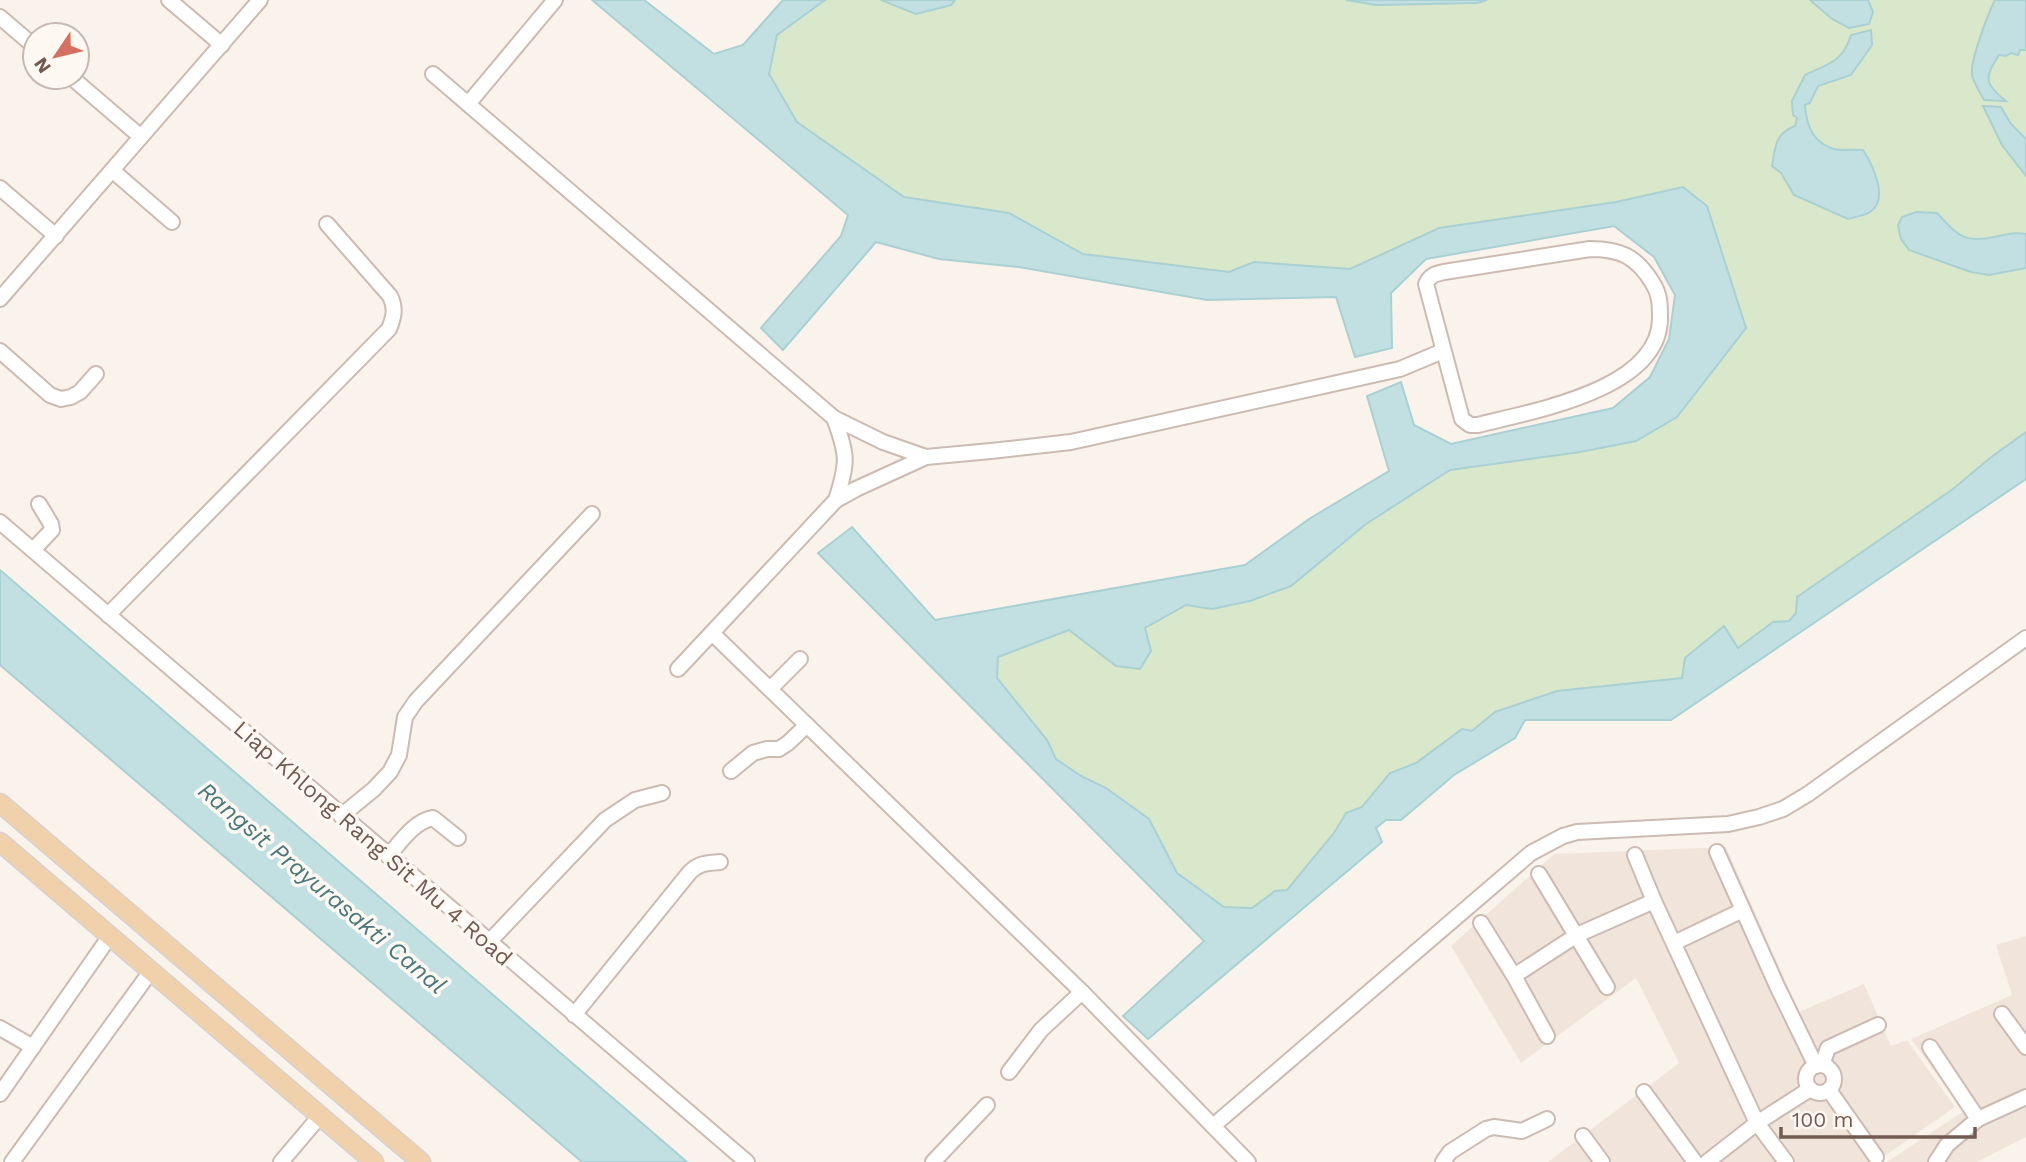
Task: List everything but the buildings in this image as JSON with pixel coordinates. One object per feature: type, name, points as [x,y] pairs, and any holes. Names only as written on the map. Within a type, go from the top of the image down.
[{"type":"main road","points":[[0,803],[421,1162]]},
{"type":"main road","points":[[0,842],[374,1162]]},
{"type":"street","points":[[169,0],[222,45]]},
{"type":"street","points":[[0,299],[260,0]]},
{"type":"street","points":[[468,104],[555,0]]},
{"type":"street","points":[[0,17],[21,35]]},
{"type":"street","points":[[433,74],[834,418],[883,442],[926,457]]},
{"type":"street","points":[[87,91],[141,137]]},
{"type":"street","points":[[113,171],[172,222]]},
{"type":"street","points":[[0,188],[56,236]]},
{"type":"street","points":[[108,615],[389,329],[394,319],[395,306],[390,296],[327,224]]},
{"type":"street","points":[[1604,249],[1617,251],[1633,259],[1655,285],[1660,298],[1660,323],[1656,340],[1640,363],[1622,377],[1557,405],[1488,422],[1470,425],[1462,419],[1443,351],[1426,284],[1434,274],[1604,249]]},
{"type":"street","points":[[0,351],[50,395],[61,399],[80,392],[96,374]]},
{"type":"street","points":[[678,669],[836,500],[926,457],[1071,442],[1400,369],[1443,351]]},
{"type":"street","points":[[834,418],[846,456],[844,475],[836,500]]},
{"type":"street","points":[[33,550],[52,530],[38,504]]},
{"type":"street","points":[[341,816],[390,772],[399,755],[405,717],[416,701],[593,514]]},
{"type":"street","name":"Liap Khlong Rang Sit Mu 4 Road","points":[[0,522],[747,1162]]},
{"type":"street","points":[[712,633],[1082,992],[1248,1162]]},
{"type":"street","points":[[1213,1126],[1531,853],[1563,836],[1577,832],[1728,824],[1783,809],[1808,794],[2026,638]]},
{"type":"street","points":[[770,689],[800,659]]},
{"type":"street","points":[[731,771],[753,753],[779,749],[807,725]]},
{"type":"street","points":[[489,942],[605,820],[635,800],[662,793]]},
{"type":"street","points":[[388,856],[425,819],[433,818],[458,838]]},
{"type":"street","points":[[1717,852],[1819,1065]]},
{"type":"street","points":[[1635,855],[1758,1123],[1786,1162]]},
{"type":"street","points":[[574,1014],[690,872],[704,863],[720,862]]},
{"type":"street","points":[[1539,874],[1607,987]]},
{"type":"street","points":[[1514,975],[1577,935],[1654,901]]},
{"type":"street","points":[[1674,943],[1743,910]]},
{"type":"street","points":[[1481,923],[1548,1035]]},
{"type":"street","points":[[0,1094],[110,936]]},
{"type":"street","points":[[12,1162],[151,971]]},
{"type":"street","points":[[1009,1072],[1041,1030],[1082,992]]},
{"type":"street","points":[[2002,1014],[2026,1047]]},
{"type":"street","points":[[1819,1065],[1828,1048],[1878,1025]]},
{"type":"street","points":[[0,1028],[33,1047]]},
{"type":"street","points":[[1930,1046],[1978,1119]]},
{"type":"street","points":[[1819,1065],[1830,1069],[1834,1082],[1829,1090],[1821,1093],[1810,1089],[1807,1076],[1811,1068],[1819,1065]]},
{"type":"street","points":[[1707,1162],[1758,1123],[1810,1089]]},
{"type":"street","points":[[1829,1090],[1876,1157]]},
{"type":"street","points":[[1644,1092],[1695,1162]]},
{"type":"street","points":[[1938,1161],[1947,1145],[1978,1119],[2026,1097]]},
{"type":"street","points":[[933,1162],[987,1105]]},
{"type":"street","points":[[281,1162],[320,1116]]},
{"type":"street","points":[[1443,1162],[1450,1152],[1486,1129],[1494,1126],[1522,1131],[1547,1119]]},
{"type":"street","points":[[1583,1136],[1602,1162]]},
{"type":"shaded area","points":[[1726,847],[1799,1012],[1864,984],[1891,1046],[1907,1040],[1955,1107],[1876,1162],[1548,1162],[1679,1063],[1636,978],[1521,1063],[1451,946],[1554,854]]},
{"type":"shaded area","points":[[2026,936],[2026,1137],[1977,1162],[1887,1162],[1964,1111],[1911,1039],[2012,995],[1996,945]]},
{"type":"green space","points":[[825,0],[881,0],[916,14],[951,5],[955,0],[1346,0],[1376,5],[1476,3],[1487,0],[2026,0],[2026,432],[1990,458],[1789,621],[1773,622],[1738,649],[1724,626],[1683,678],[1557,691],[1495,712],[1472,731],[1462,729],[1416,763],[1390,774],[1362,807],[1346,813],[1334,833],[1287,891],[1275,891],[1252,908],[1224,908],[1177,873],[1149,819],[1106,788],[1081,776],[1056,759],[1047,740],[997,678],[998,657],[1069,630],[1116,666],[1145,628],[1186,605],[1212,609],[1250,601],[1291,586],[1366,524],[1450,470],[1580,452],[1636,441],[1677,417],[1746,328],[1683,187],[1616,202],[1439,228],[1350,269],[1254,262],[1230,272],[1083,254],[1009,213],[904,197],[797,122],[769,73],[777,34]]},
{"type":"water","points":[[592,0],[644,0],[714,54],[743,45],[783,0],[825,0],[777,35],[769,74],[797,122],[904,197],[1009,213],[1083,254],[1229,272],[1254,262],[1350,269],[1439,228],[1616,202],[1683,187],[1707,206],[1746,328],[1677,417],[1636,441],[1580,452],[1450,470],[1366,524],[1291,586],[1250,601],[1212,609],[1186,605],[1145,628],[1151,651],[1140,669],[1116,666],[1069,630],[998,657],[997,678],[1047,740],[1056,759],[1081,776],[1106,788],[1149,819],[1177,873],[1224,907],[1252,908],[1275,891],[1287,890],[1334,833],[1346,813],[1362,807],[1390,773],[1416,763],[1462,729],[1472,731],[1495,712],[1557,691],[1682,678],[1685,658],[1724,626],[1738,648],[1773,622],[1789,621],[1796,613],[1797,597],[1953,489],[2026,432],[2026,479],[1671,720],[1525,720],[1515,738],[1454,775],[1401,820],[1386,820],[1376,828],[1382,842],[1148,1039],[1123,1016],[1204,941],[818,553],[852,527],[935,620],[1245,565],[1309,519],[1389,471],[1367,396],[1401,382],[1414,425],[1451,444],[1613,408],[1650,377],[1669,339],[1675,295],[1654,257],[1614,226],[1426,259],[1391,293],[1392,348],[1355,357],[1336,297],[1207,300],[1019,267],[939,259],[876,242],[783,350],[761,328],[841,236],[848,215]]},
{"type":"water","points":[[881,0],[955,0],[951,5],[916,14]]},
{"type":"water","points":[[1346,0],[1487,0],[1477,3],[1376,5]]},
{"type":"water","points":[[1810,0],[1868,0],[1873,12],[1869,24],[1849,28],[1832,19]]},
{"type":"water","points":[[1995,0],[2026,0],[2026,50],[2020,50],[2018,55],[1999,55],[1989,74],[1993,89],[2006,101],[1984,100],[1972,75],[1977,48]]},
{"type":"water","points":[[1871,30],[1872,45],[1851,75],[1818,86],[1810,103],[1805,105],[1809,126],[1821,142],[1834,149],[1863,150],[1871,164],[1879,199],[1870,212],[1848,219],[1794,195],[1781,173],[1772,166],[1775,147],[1780,137],[1795,126],[1797,118],[1793,115],[1792,101],[1805,75],[1839,57],[1851,35]]},
{"type":"water","points":[[1983,106],[2001,107],[2011,124],[2026,139],[2026,176],[2002,145]]},
{"type":"water","points":[[1916,212],[1937,213],[1957,233],[1970,239],[2026,234],[2026,268],[1989,275],[1971,272],[1909,250],[1901,239],[1898,225],[1902,217]]},
{"type":"water","name":"Rangsit Prayurasakti Canal","points":[[0,570],[687,1162],[582,1162],[0,665]]}]
